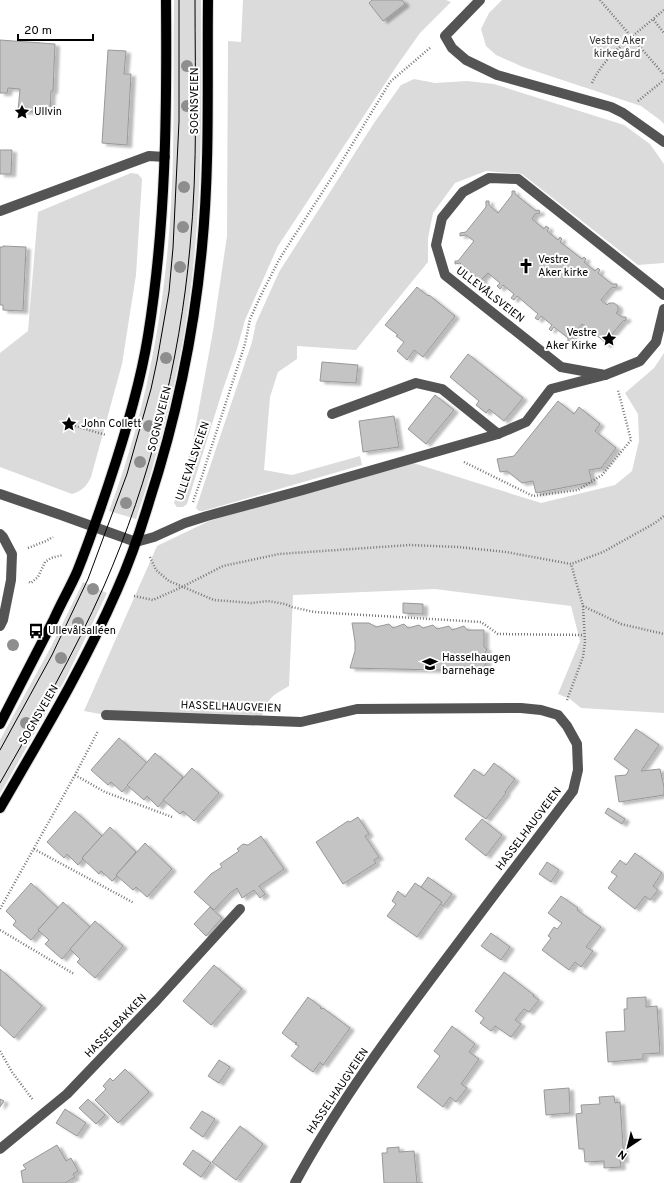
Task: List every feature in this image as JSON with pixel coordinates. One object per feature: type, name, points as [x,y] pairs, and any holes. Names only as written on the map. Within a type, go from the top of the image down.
[{"type":"main road","points":[[0,724],[76,574],[94,528],[127,427],[135,397],[148,338],[160,238],[165,157],[167,87],[166,0]]},
{"type":"main road","name":"SOGNSVEIEN","points":[[0,808],[70,685],[117,590],[136,542],[159,472],[175,413],[188,349],[202,246],[207,162],[208,0]]},
{"type":"street","points":[[480,0],[444,36],[452,48],[466,60],[498,75],[611,108],[623,113],[664,142]]},
{"type":"street","points":[[0,211],[149,156],[165,157]]},
{"type":"street","name":"ULLEVÅLSVEIEN","points":[[609,373],[561,367],[445,275],[436,245],[442,218],[463,192],[489,178],[518,179],[664,295]]},
{"type":"street","points":[[0,494],[136,542],[154,538],[185,522],[498,434],[526,422],[552,389],[609,373],[640,361],[656,342],[664,309]]},
{"type":"street","points":[[332,414],[416,383],[442,389],[498,434]]},
{"type":"street","points":[[0,534],[12,554],[10,580],[3,620],[0,626]]},
{"type":"street","name":"HASSELHAUGVEIEN","points":[[106,715],[301,722],[357,709],[521,708],[541,710],[558,715],[567,726],[577,744],[578,770],[573,790],[383,1045],[335,1115],[314,1148],[295,1183]]},
{"type":"street","name":"HASSELBAKKEN","points":[[0,1149],[67,1094],[152,1005],[240,909]]},
{"type":"path","points":[[600,0],[664,76]]},
{"type":"path","points":[[584,100],[596,73],[611,55],[664,10]]},
{"type":"path","points":[[653,19],[664,33]]},
{"type":"path","name":"ULLEVÅLSVEIEN","points":[[178,526],[185,518],[194,499],[245,344],[250,319],[280,258],[390,82],[444,36]]},
{"type":"path","points":[[623,113],[664,80]]},
{"type":"path","points":[[440,450],[533,496],[578,490],[602,475],[631,440],[609,373]]},
{"type":"path","points":[[75,426],[109,436]]},
{"type":"path","points":[[131,595],[152,600],[182,587],[223,566],[279,554],[410,545],[458,547],[506,552],[571,564],[603,552],[664,516]]},
{"type":"path","points":[[12,554],[46,541],[53,536]]},
{"type":"path","points":[[148,554],[156,570],[169,581],[214,600],[251,603],[268,601],[314,612],[481,622],[498,634],[584,635]]},
{"type":"path","points":[[10,580],[32,583],[38,577],[45,562],[50,558],[63,555]]},
{"type":"path","points":[[558,715],[566,703],[583,657],[585,642],[583,606],[571,564]]},
{"type":"path","points":[[583,606],[621,624],[664,634]]},
{"type":"path","points":[[0,909],[75,775],[106,715]]},
{"type":"path","points":[[75,775],[105,792],[172,817]]},
{"type":"path","points":[[34,849],[134,903]]},
{"type":"path","points":[[0,930],[74,974]]},
{"type":"path","points":[[0,1051],[12,1072],[43,1115]]},
{"type":"green space","points":[[174,0],[201,0],[201,124],[198,217],[189,302],[175,383],[162,436],[136,519],[109,511],[122,475],[143,399],[152,361],[164,283],[172,180]]},
{"type":"green space","points":[[243,0],[446,0],[451,2],[420,33],[398,64],[278,246],[245,320],[187,504],[183,507],[177,507],[174,503],[192,446],[213,331],[227,236],[228,41],[241,42]]},
{"type":"green space","name":"Vestre Aker kirkegård","points":[[502,0],[664,0],[664,124],[641,106],[523,67],[496,55],[486,46],[481,29],[489,13]]},
{"type":"green space","points":[[414,79],[435,83],[467,81],[494,84],[624,125],[650,144],[664,164],[664,263],[638,265],[522,174],[486,171],[455,183],[433,213],[428,238],[428,262],[356,350],[297,346],[297,359],[278,372],[270,397],[264,470],[292,475],[360,456],[362,465],[199,511],[196,508],[252,342],[256,323],[279,272],[374,123],[401,85]]},
{"type":"green space","points":[[131,173],[138,174],[142,179],[136,275],[122,364],[91,477],[84,488],[72,494],[0,467],[0,353],[28,331],[38,212]]},
{"type":"green space","points":[[664,353],[664,713],[581,708],[570,699],[558,694],[580,641],[571,606],[435,589],[293,595],[289,686],[271,698],[266,706],[262,718],[106,715],[84,711],[157,546],[209,521],[407,461],[541,503],[615,485],[632,471],[639,441],[638,414],[625,393],[654,368]]},
{"type":"green space","points":[[83,582],[107,593],[67,676],[0,794],[0,740],[52,645]]},
{"type":"building","points":[[372,0],[402,0],[405,4],[383,21],[369,3]]},
{"type":"building","points":[[0,40],[55,44],[53,91],[51,91],[50,113],[18,111],[20,89],[8,88],[7,93],[0,93]]},
{"type":"building","points":[[108,50],[126,51],[124,74],[131,74],[127,145],[102,143]]},
{"type":"building","points":[[0,150],[12,150],[11,174],[0,174]]},
{"type":"building","name":"Vestre Aker kirke","points":[[512,191],[515,191],[515,194],[536,211],[539,210],[540,213],[535,214],[532,219],[544,229],[546,226],[549,228],[547,231],[558,240],[560,237],[562,239],[560,242],[582,259],[584,257],[586,259],[584,262],[595,271],[598,268],[600,270],[598,273],[612,284],[617,284],[617,287],[611,288],[601,300],[607,305],[609,303],[614,303],[618,306],[618,311],[616,313],[622,317],[626,317],[626,320],[623,321],[607,340],[608,344],[605,345],[604,341],[582,324],[571,337],[572,344],[568,344],[568,338],[554,327],[551,331],[549,329],[552,325],[541,316],[538,320],[535,318],[538,314],[517,296],[514,300],[511,298],[514,294],[503,285],[500,289],[497,286],[500,283],[488,273],[482,279],[483,284],[480,284],[480,280],[460,263],[455,264],[455,261],[458,261],[474,241],[466,235],[460,236],[460,233],[466,232],[486,207],[486,201],[489,201],[489,205],[498,213],[512,195]]},
{"type":"building","points":[[0,247],[26,247],[23,311],[3,310],[3,305],[0,305]]},
{"type":"building","points":[[417,287],[455,316],[423,357],[414,350],[407,360],[397,351],[404,342],[396,336],[398,335],[385,325]]},
{"type":"building","points":[[468,354],[523,398],[504,421],[489,409],[486,413],[476,405],[479,401],[450,377]]},
{"type":"building","points":[[322,362],[358,365],[356,383],[320,381]]},
{"type":"building","points":[[435,395],[454,410],[426,444],[408,429]]},
{"type":"building","points":[[558,401],[574,414],[579,407],[600,424],[595,431],[616,448],[601,468],[589,470],[592,482],[536,493],[533,481],[522,483],[507,471],[500,472],[497,459],[514,456]]},
{"type":"building","points":[[394,416],[399,447],[363,452],[359,421]]},
{"type":"building","points":[[403,603],[423,604],[423,614],[403,613]]},
{"type":"building","points":[[352,623],[369,623],[376,627],[389,624],[393,628],[404,624],[408,628],[419,625],[423,628],[433,625],[437,629],[449,626],[452,630],[464,626],[467,630],[484,630],[484,647],[487,649],[483,659],[487,661],[482,671],[350,668],[355,651]]},
{"type":"building","points":[[636,729],[659,745],[641,771],[660,769],[664,787],[664,795],[619,802],[615,776],[626,775],[629,770],[614,759]]},
{"type":"building","points":[[119,738],[147,763],[122,792],[111,782],[108,785],[91,770]]},
{"type":"building","points":[[155,753],[183,777],[158,807],[147,796],[144,800],[127,785]]},
{"type":"building","points":[[494,763],[515,779],[486,819],[454,796],[474,769],[484,776]]},
{"type":"building","points":[[192,768],[219,793],[194,821],[183,811],[180,814],[163,800]]},
{"type":"building","points":[[608,808],[625,819],[622,824],[605,813]]},
{"type":"building","points":[[75,811],[102,836],[82,858],[83,859],[78,865],[67,854],[64,858],[47,842]]},
{"type":"building","points":[[358,817],[369,834],[365,836],[379,857],[374,860],[376,863],[343,884],[316,842],[348,821],[350,822]]},
{"type":"building","points":[[482,819],[502,835],[486,856],[465,839]]},
{"type":"building","points":[[110,827],[136,852],[112,881],[101,871],[99,874],[82,858]]},
{"type":"building","points":[[261,836],[284,869],[259,886],[265,894],[260,898],[254,890],[242,898],[237,888],[230,893],[214,910],[194,892],[211,874],[222,867],[220,864],[239,851],[237,849],[243,844],[248,845]]},
{"type":"building","points":[[145,843],[172,869],[147,897],[136,887],[133,890],[116,875]]},
{"type":"building","points":[[635,853],[662,873],[653,886],[658,890],[650,900],[645,896],[635,909],[608,888],[617,876],[611,872],[620,860],[626,865]]},
{"type":"building","points":[[547,862],[559,870],[551,882],[539,874]]},
{"type":"building","points":[[428,877],[452,894],[443,906],[440,904],[442,902],[421,887]]},
{"type":"building","points":[[31,883],[58,908],[31,940],[13,925],[16,921],[6,911]]},
{"type":"building","points":[[415,883],[442,902],[417,937],[387,916],[396,904],[392,901],[398,891],[405,897]]},
{"type":"building","points":[[561,896],[578,908],[577,910],[601,927],[586,947],[593,951],[581,967],[575,962],[569,970],[542,950],[551,938],[548,936],[554,927],[557,929],[562,923],[548,913]]},
{"type":"building","points":[[63,902],[90,927],[62,959],[45,944],[49,940],[38,930]]},
{"type":"building","points":[[210,907],[222,918],[206,936],[194,924]]},
{"type":"building","points":[[95,921],[123,946],[95,978],[77,962],[80,959],[70,949]]},
{"type":"building","points":[[491,933],[510,947],[501,960],[481,946]]},
{"type":"building","points":[[214,965],[242,989],[211,1025],[183,1001]]},
{"type":"building","points":[[0,969],[42,1006],[14,1038],[0,1025]]},
{"type":"building","points":[[504,972],[539,1000],[529,1012],[524,1009],[515,1020],[521,1024],[511,1037],[495,1026],[491,1031],[480,1023],[484,1018],[475,1011]]},
{"type":"building","points":[[308,997],[321,1007],[320,1008],[323,1008],[350,1028],[323,1065],[320,1062],[313,1072],[291,1056],[299,1046],[295,1044],[297,1043],[296,1042],[295,1043],[282,1033]]},
{"type":"building","points":[[646,997],[646,1007],[657,1006],[660,1053],[643,1054],[643,1059],[608,1062],[606,1032],[625,1031],[624,1009],[627,1009],[627,998]]},
{"type":"building","points":[[452,1026],[475,1044],[469,1052],[479,1059],[461,1084],[467,1088],[456,1102],[450,1097],[443,1107],[417,1087],[440,1056],[434,1051]]},
{"type":"building","points":[[219,1060],[230,1067],[219,1083],[208,1076]]},
{"type":"building","points":[[125,1069],[149,1092],[118,1123],[95,1100],[106,1089],[103,1086],[110,1078],[113,1081]]},
{"type":"building","points":[[569,1088],[570,1113],[546,1115],[544,1090]]},
{"type":"building","points":[[614,1096],[615,1103],[620,1102],[624,1160],[620,1160],[621,1167],[604,1168],[604,1161],[585,1162],[584,1149],[579,1149],[576,1114],[582,1113],[581,1105],[600,1104],[599,1097]]},
{"type":"building","points":[[0,1099],[4,1101],[0,1107]]},
{"type":"building","points":[[88,1099],[105,1115],[96,1124],[79,1108]]},
{"type":"building","points":[[65,1109],[86,1123],[77,1136],[56,1123]]},
{"type":"building","points":[[202,1111],[215,1119],[203,1137],[190,1128]]},
{"type":"building","points":[[240,1126],[263,1144],[236,1180],[212,1162]]},
{"type":"building","points":[[57,1145],[66,1161],[71,1158],[78,1171],[73,1174],[75,1177],[65,1183],[23,1183],[21,1171],[26,1169],[23,1165]]},
{"type":"building","points":[[399,1147],[399,1152],[414,1151],[417,1183],[384,1183],[382,1153],[387,1153],[387,1148]]},
{"type":"building","points":[[193,1150],[211,1163],[201,1177],[183,1164]]},
{"type":"tram line","points":[[0,750],[52,655],[88,579],[127,474],[151,389],[169,292],[173,248],[179,121],[179,0]]},
{"type":"tram line","points":[[0,783],[68,661],[104,586],[120,546],[149,463],[171,377],[185,290],[193,216],[196,93],[195,0]]},
{"type":"place","name":"Ullvin","points":[[22,112]]},
{"type":"place","name":"Vestre Aker kirke","points":[[526,266]]},
{"type":"place","name":"Vestre Aker Kirke","points":[[609,339]]},
{"type":"place","name":"John Collett","points":[[69,424]]},
{"type":"place","name":"Ullevålsalléen","points":[[36,631]]},
{"type":"place","name":"Hasselhaugen barnehage","points":[[430,664]]}]
